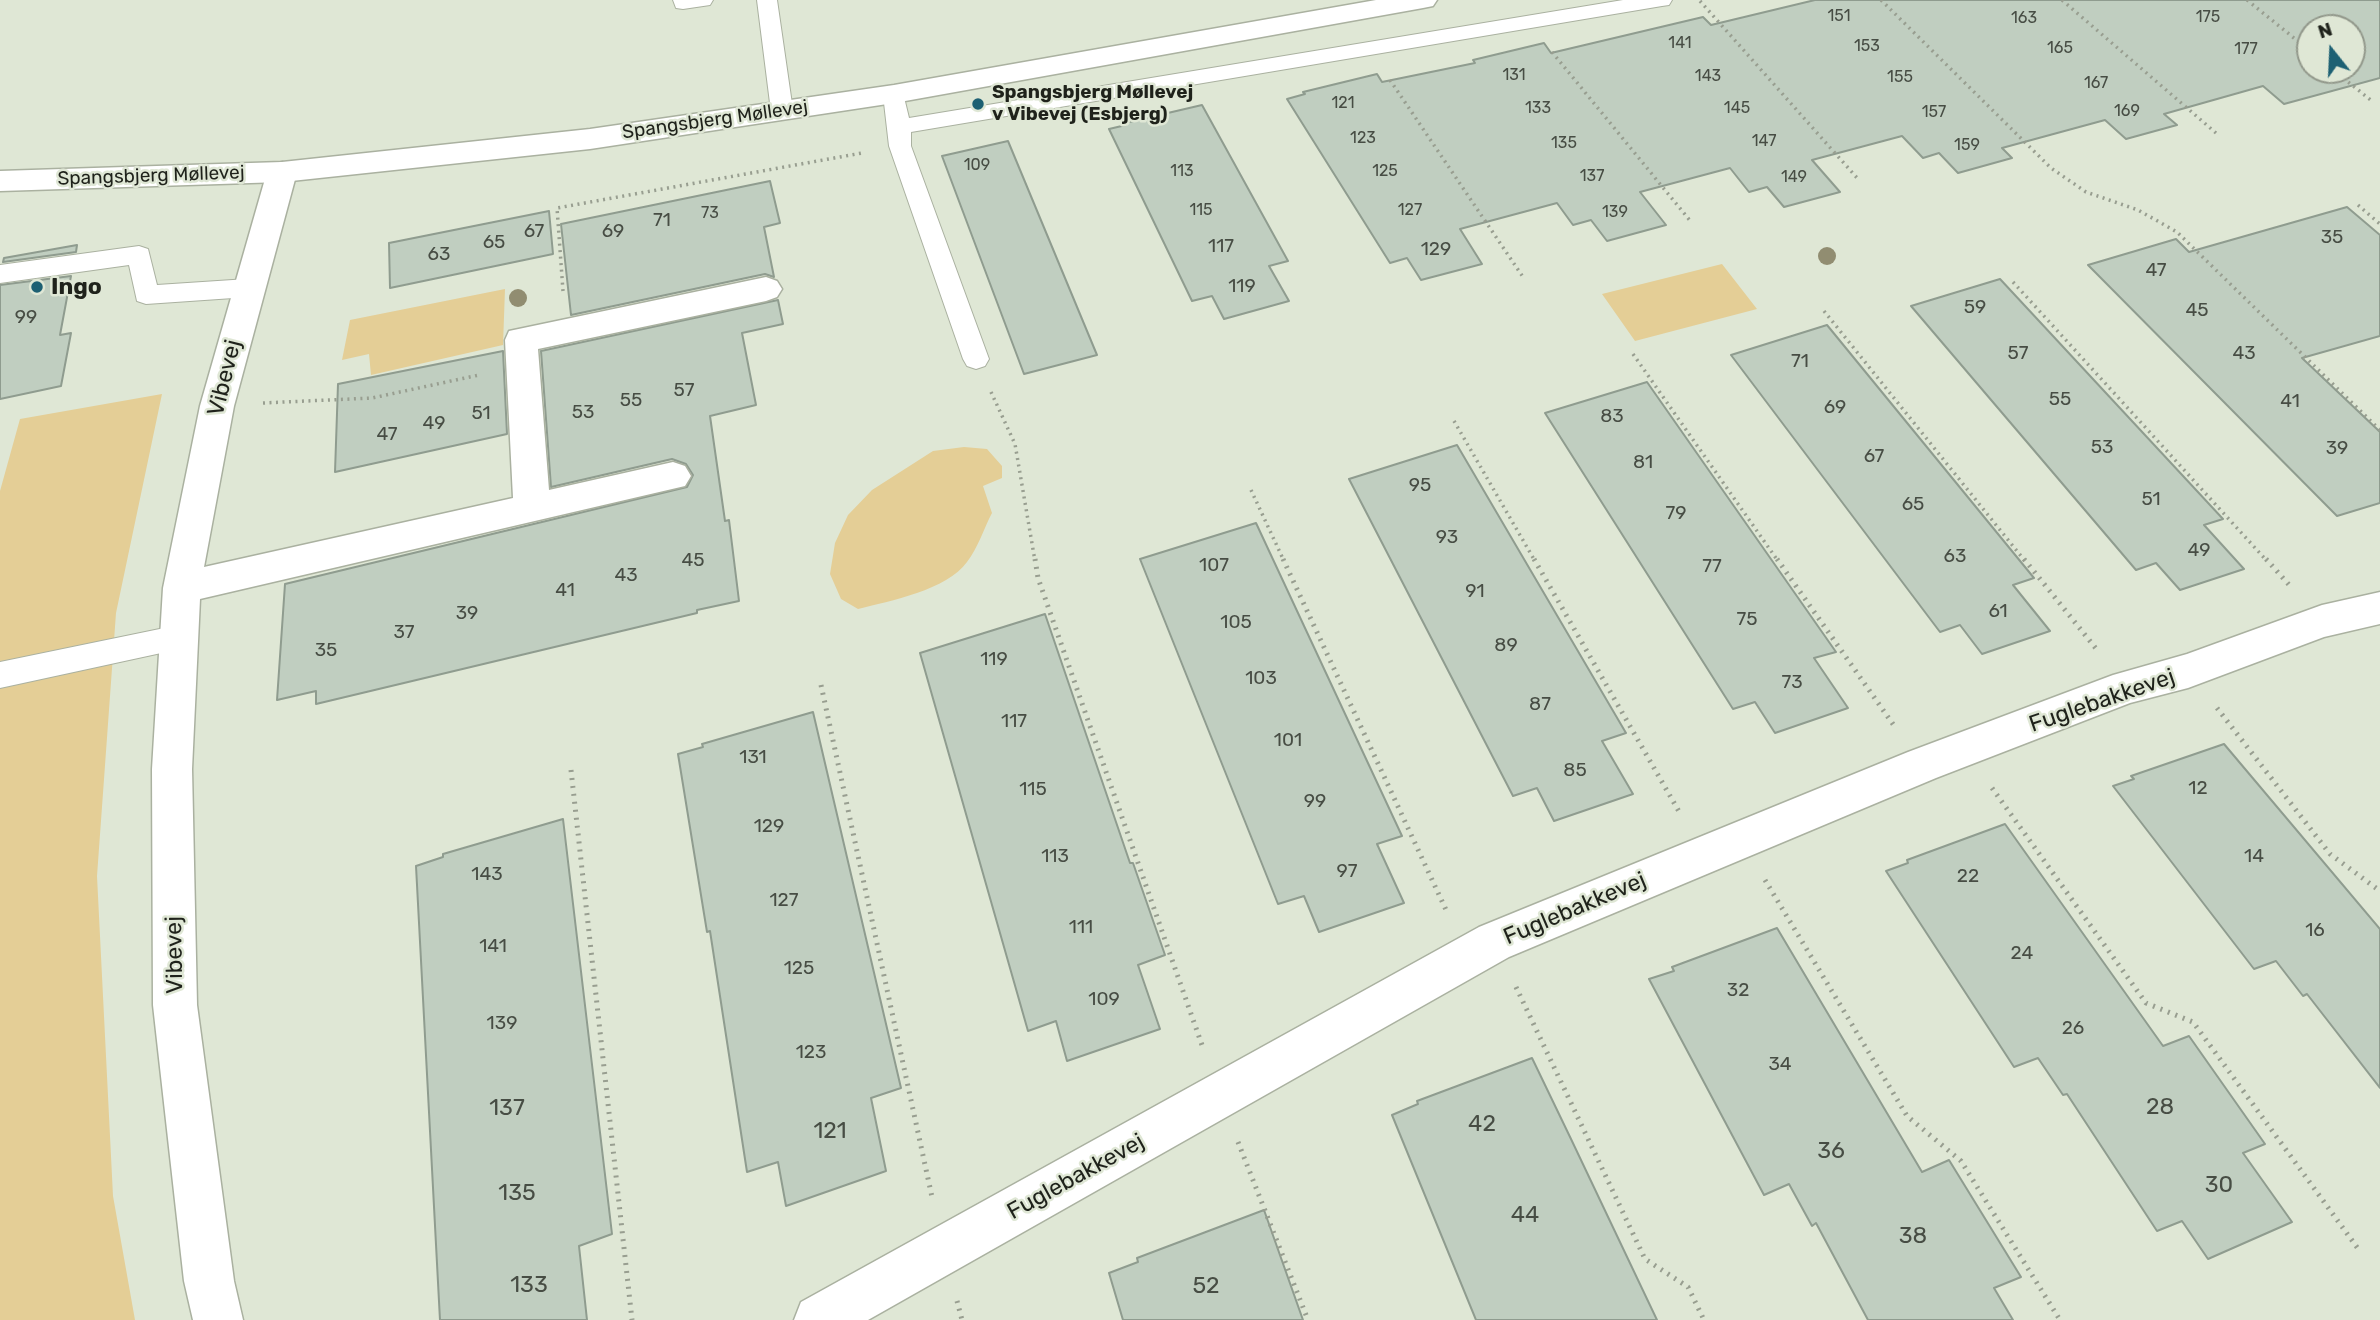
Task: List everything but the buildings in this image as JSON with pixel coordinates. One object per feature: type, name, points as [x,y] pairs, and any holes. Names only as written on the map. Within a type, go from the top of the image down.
[{"type":"street","name":"Spangsbjerg Møllevej","points":[[0,181],[282,172],[590,139],[894,94],[1423,0]]},
{"type":"street","name":"Vibevej","points":[[218,1320],[209,1280],[175,1005],[172,769],[179,638],[182,588],[217,406],[282,172]]},
{"type":"street","points":[[532,508],[521,340],[766,289]]},
{"type":"street","points":[[182,588],[673,476]]},
{"type":"street","name":"Fuglebakkevej","points":[[819,1320],[1481,949],[1922,765],[2127,687],[2188,671],[2322,621],[2380,608]]},
{"type":"lane","points":[[682,0],[683,3],[703,0]]},
{"type":"lane","points":[[766,0],[782,111]]},
{"type":"lane","points":[[899,137],[1370,50],[1530,24],[1562,9],[1662,0]]},
{"type":"lane","points":[[894,94],[899,137],[976,359]]},
{"type":"lane","points":[[0,274],[139,254],[146,295],[248,288]]},
{"type":"lane","points":[[0,675],[179,638]]},
{"type":"path","points":[[1699,0],[1858,179]]},
{"type":"path","points":[[1881,0],[2051,167],[2086,192],[2138,210],[2177,232],[2380,430]]},
{"type":"path","points":[[2062,0],[2216,133]]},
{"type":"path","points":[[2247,0],[2296,40]]},
{"type":"path","points":[[1530,24],[1692,223]]},
{"type":"path","points":[[1370,50],[1523,277]]},
{"type":"path","points":[[2351,84],[2372,101]]},
{"type":"path","points":[[566,330],[557,208],[899,137]]},
{"type":"path","points":[[2358,205],[2380,224]]},
{"type":"path","points":[[2013,282],[2322,621]]},
{"type":"path","points":[[1824,311],[2127,687]]},
{"type":"path","points":[[1633,354],[1922,765]]},
{"type":"path","points":[[976,359],[1015,444],[1038,578],[1220,1096],[1308,1320]]},
{"type":"path","points":[[217,406],[372,398],[523,366]]},
{"type":"path","points":[[1454,421],[1722,848],[1907,1116],[1961,1161],[2060,1320]]},
{"type":"path","points":[[1251,490],[1481,949],[1645,1259],[1688,1287],[1704,1320]]},
{"type":"path","points":[[2188,671],[2330,854],[2380,891]]},
{"type":"path","points":[[821,685],[944,1251]]},
{"type":"path","points":[[1965,750],[2146,1003],[2193,1022],[2359,1250]]},
{"type":"path","points":[[571,770],[632,1320]]},
{"type":"shaded area","points":[[1722,264],[1757,309],[1635,341],[1602,294]]},
{"type":"shaded area","points":[[505,289],[503,345],[371,375],[369,354],[342,360],[350,320]]},
{"type":"shaded area","points":[[162,394],[116,613],[97,876],[113,1196],[135,1320],[0,1320],[0,491],[20,419]]},
{"type":"shaded area","points":[[964,447],[987,449],[1002,466],[1002,478],[983,486],[992,513],[967,562],[946,580],[901,598],[858,609],[841,599],[830,574],[835,543],[848,515],[872,490],[933,451]]},
{"type":"place","name":"Spangsbjerg Møllevej v Vibevej (Esbjerg)","points":[[978,104]]},
{"type":"place","name":"Ingo","points":[[37,287]]}]
